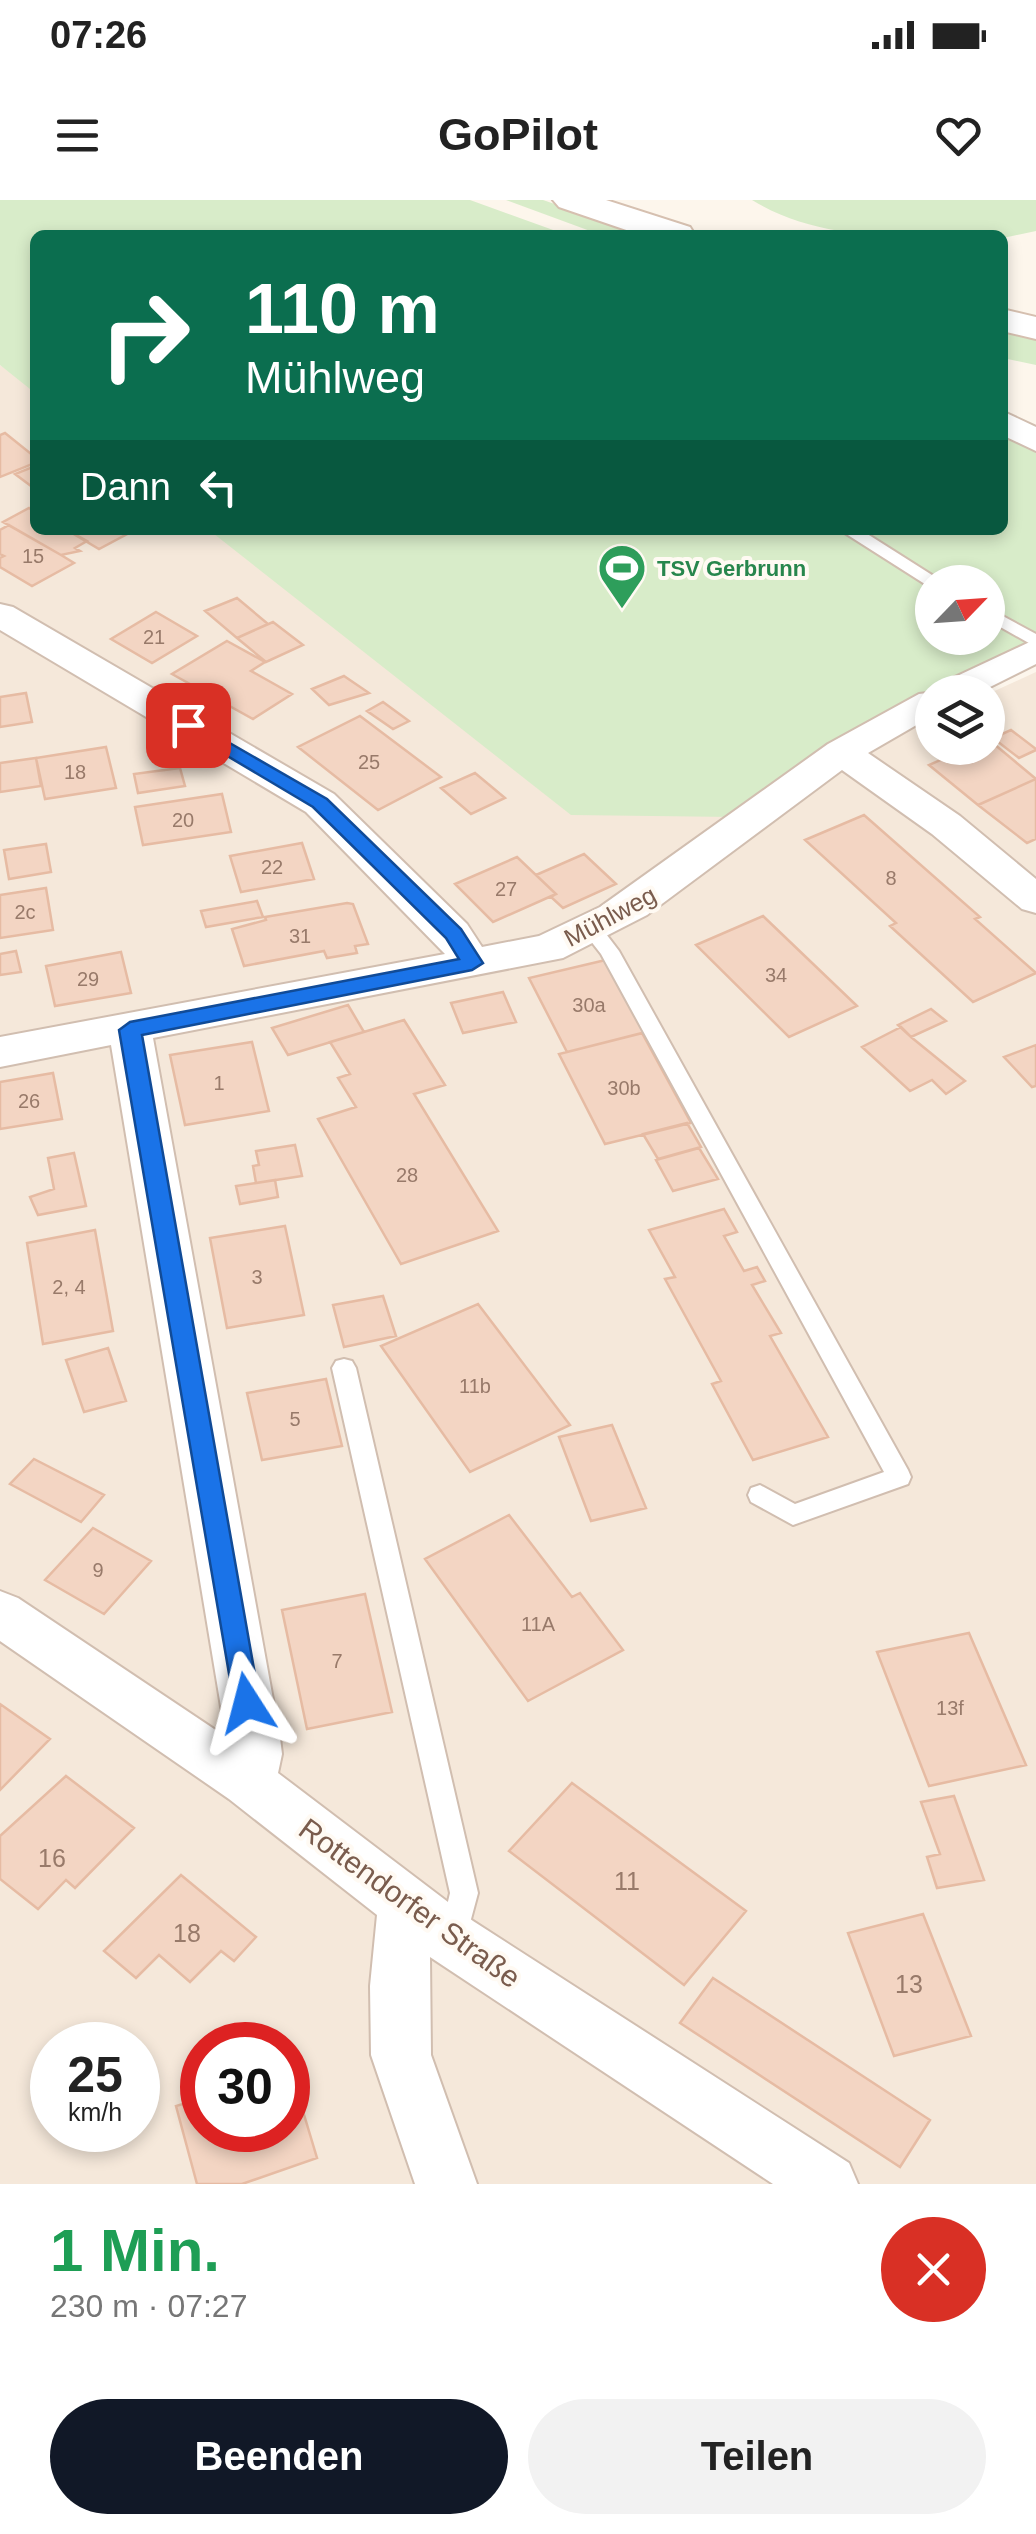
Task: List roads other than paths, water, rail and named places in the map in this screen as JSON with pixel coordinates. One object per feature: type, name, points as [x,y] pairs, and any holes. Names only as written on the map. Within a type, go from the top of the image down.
[{"type":"street","points":[[571,200],[662,230]]},
{"type":"street","points":[[1008,321],[1036,328]]},
{"type":"street","points":[[1008,425],[1036,441]]},
{"type":"street","points":[[0,615],[320,803],[453,934],[472,963]]},
{"type":"street","points":[[987,675],[1036,650]]},
{"type":"street","name":"Mühlweg","points":[[0,1052],[548,948],[592,931],[666,886],[841,752],[915,711]]},
{"type":"street","points":[[841,752],[946,825],[1036,900]]},
{"type":"street","points":[[130,1030],[253,1738],[248,1782]]},
{"type":"street","name":"Rottendorfer Straße","points":[[0,1613],[248,1782],[453,1940],[827,2184]]},
{"type":"street","points":[[406,1906],[399,1986],[401,2055],[446,2184]]},
{"type":"lane","points":[[858,535],[915,570]]},
{"type":"lane","points":[[1005,623],[1036,642]]},
{"type":"lane","points":[[592,931],[609,951],[899,1477],[793,1515],[760,1494]]},
{"type":"lane","points":[[344,1368],[464,1894],[453,1940]]},
{"type":"place","name":"TSV Gerbrunn","points":[[622,610]]}]
